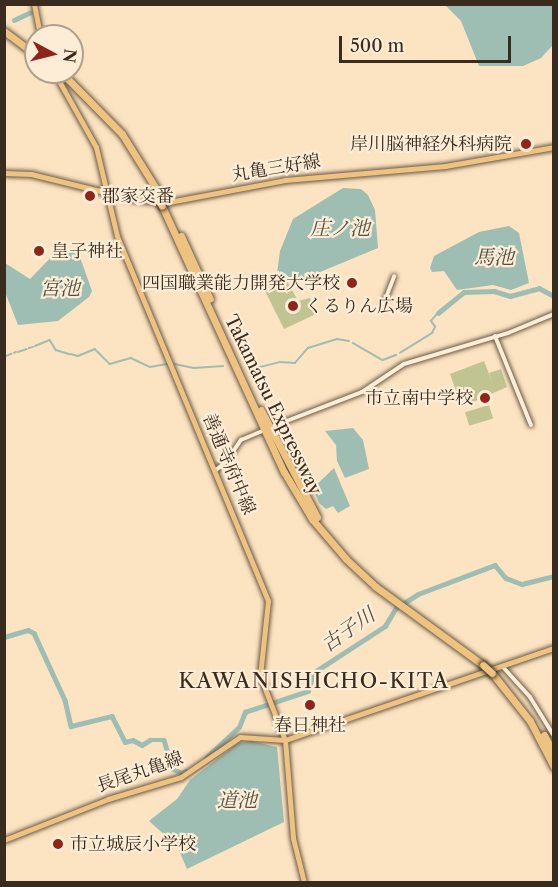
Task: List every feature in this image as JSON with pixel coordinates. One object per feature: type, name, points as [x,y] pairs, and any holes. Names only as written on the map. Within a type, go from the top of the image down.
[{"type":"highway","points":[[4,30],[24,45]]},
{"type":"highway","name":"Takamatsu Expressway","points":[[70,84],[116,126],[160,198],[302,493],[348,556],[398,601],[493,672],[534,719],[554,754]]},
{"type":"highway","name":"Takamatsu Expressway","points":[[493,672],[530,721],[554,767]]},
{"type":"main road","points":[[34,4],[38,24]]},
{"type":"main road","name":"善通寺府中線","points":[[64,84],[96,147],[117,236],[216,470],[268,601],[268,626],[259,663],[285,740],[294,843],[304,882]]},
{"type":"main road","name":"丸亀三好線","points":[[4,172],[31,174],[145,201],[170,202],[285,180],[447,166],[554,147]]},
{"type":"main road","name":"長尾丸亀線","points":[[4,840],[108,799],[182,777],[236,738],[248,736],[285,740],[554,648]]},
{"type":"street","points":[[382,308],[394,276]]},
{"type":"street","points":[[271,428],[356,395],[404,364],[495,336],[554,314]]},
{"type":"street","points":[[495,336],[531,425]]},
{"type":"street","points":[[216,470],[226,462],[241,440],[262,431]]},
{"type":"street","points":[[501,665],[530,697],[554,736]]},
{"type":"green space","name":"くるりん広場","points":[[286,279],[298,301],[310,298],[316,314],[284,329],[264,289]]},
{"type":"green space","points":[[484,361],[494,387],[489,373],[501,369],[507,387],[462,407],[450,374]]},
{"type":"green space","points":[[489,405],[493,418],[469,426],[465,412]]},
{"type":"water","points":[[445,5],[553,5],[553,45],[541,58],[523,66],[479,66],[461,21]]},
{"type":"water","name":"庄ノ池","points":[[343,188],[361,189],[368,195],[375,210],[378,248],[296,282],[284,275],[276,281],[280,251],[293,219]]},
{"type":"water","name":"馬池","points":[[509,226],[519,233],[529,283],[511,290],[493,285],[457,290],[444,271],[432,272],[430,268],[434,256],[479,232]]},
{"type":"water","name":"宮池","points":[[71,249],[81,260],[92,291],[89,297],[58,321],[18,325],[5,292],[5,263],[30,279],[57,251]]},
{"type":"water","points":[[353,428],[363,440],[369,469],[345,478],[337,461],[336,445],[325,431]]},
{"type":"water","points":[[334,468],[350,506],[338,513],[333,506],[326,509],[319,503],[313,488]]},
{"type":"water","name":"道池","points":[[251,741],[277,747],[284,822],[187,869],[177,846],[149,821],[177,799],[190,780],[238,743]]},
{"type":"waterway","points":[[14,20],[29,13]]},
{"type":"waterway","points":[[438,313],[464,292],[494,291],[510,296],[539,288],[554,296]]},
{"type":"waterway","points":[[400,353],[432,333],[435,327],[431,321],[438,313]]},
{"type":"waterway","points":[[252,369],[280,362],[295,363],[308,348],[337,339],[349,341]]},
{"type":"waterway","points":[[35,346],[50,340],[56,350],[69,354]]},
{"type":"waterway","points":[[353,343],[383,360],[396,355]]},
{"type":"waterway","points":[[29,348],[33,347]]},
{"type":"waterway","points":[[18,352],[27,349]]},
{"type":"waterway","points":[[71,354],[78,356],[95,349],[110,364],[131,358],[150,367],[167,364]]},
{"type":"waterway","points":[[4,357],[11,354]]},
{"type":"waterway","points":[[175,364],[194,368],[223,366]]},
{"type":"waterway","name":"古子川","points":[[206,758],[239,727],[245,712],[308,691],[313,673],[385,626],[396,608],[418,594],[495,565],[506,578],[522,584],[554,576]]},
{"type":"waterway","name":"古子川","points":[[4,637],[28,630],[34,633],[65,700],[71,726],[112,716],[125,742],[133,740],[142,745],[150,740],[164,740],[173,769],[182,773],[186,771]]},
{"type":"place","name":"岸川脳神経外科病院","points":[[526,144]]},
{"type":"place","name":"郡家交番","points":[[90,196]]},
{"type":"place","name":"皇子神社","points":[[39,251]]},
{"type":"place","name":"四国職業能力開発大学校","points":[[352,283]]},
{"type":"place","name":"くるりん広場","points":[[293,306]]},
{"type":"place","name":"市立南中学校","points":[[485,398]]},
{"type":"place","name":"春日神社","points":[[310,705]]},
{"type":"place","name":"市立城辰小学校","points":[[58,844]]},
{"type":"district","name":"KAWANISHICHO-KITA","points":[[314,681]]}]
